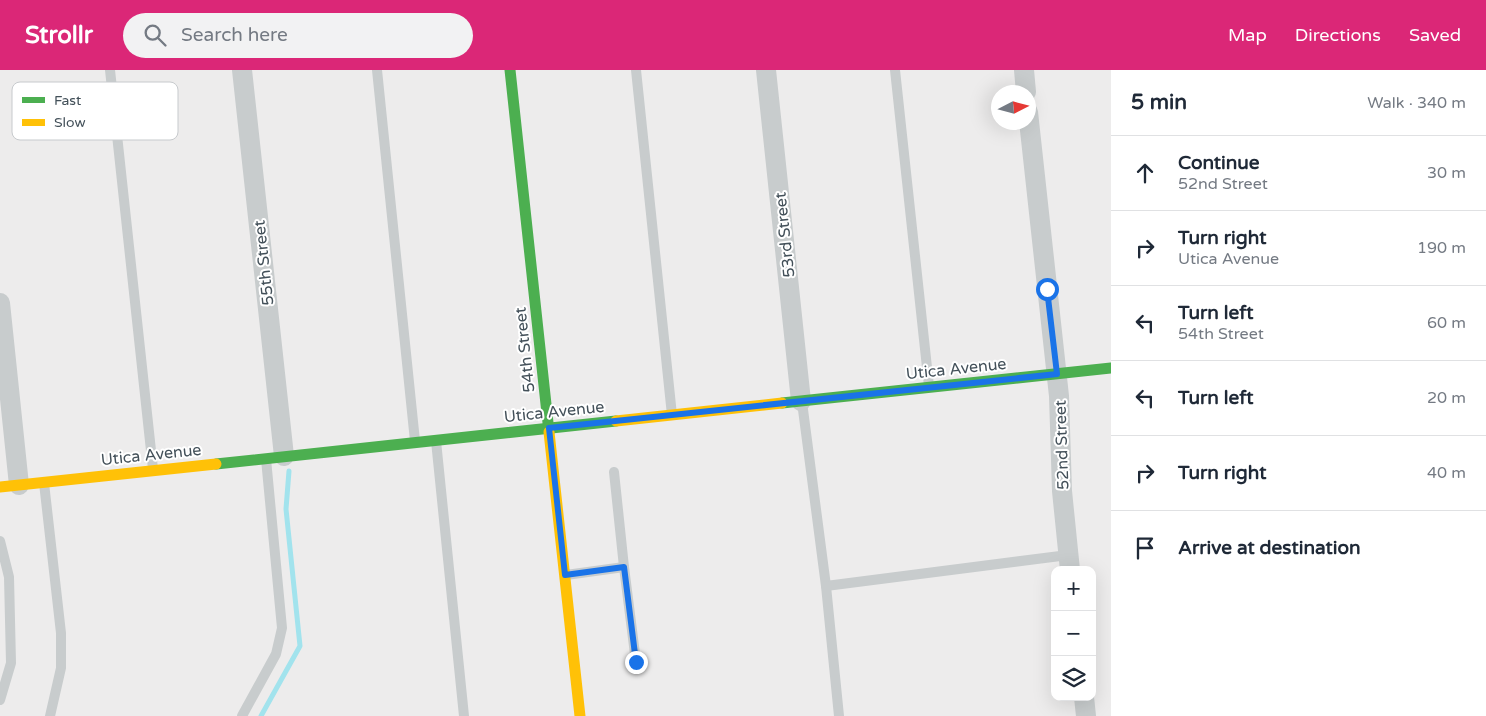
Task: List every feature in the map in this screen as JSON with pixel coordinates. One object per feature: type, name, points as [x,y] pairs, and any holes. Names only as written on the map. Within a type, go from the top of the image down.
[{"type":"street","name":"55th Street","points":[[242,70],[275,457]]},
{"type":"street","name":"54th Street","points":[[510,70],[580,716]]},
{"type":"street","name":"53rd Street","points":[[766,70],[801,401]]},
{"type":"street","points":[[1024,70],[1025,85]]},
{"type":"street","name":"52nd Street","points":[[1030,130],[1057,374],[1062,491],[1069,563]]},
{"type":"street","points":[[0,303],[10,486]]},
{"type":"street","name":"Utica Avenue","points":[[10,486],[1111,368]]},
{"type":"street","points":[[1084,701],[1086,716]]},
{"type":"lane","points":[[377,70],[415,442]]},
{"type":"lane","points":[[636,70],[672,414]]},
{"type":"lane","points":[[894,70],[929,387]]},
{"type":"lane","points":[[118,140],[153,470]]},
{"type":"lane","points":[[801,401],[826,586],[839,716]]},
{"type":"lane","points":[[436,440],[464,716]]},
{"type":"lane","points":[[242,716],[276,654],[282,628],[275,457]]},
{"type":"lane","points":[[614,472],[636,662]]},
{"type":"lane","points":[[44,482],[61,633],[60,668],[50,716]]},
{"type":"lane","points":[[0,541],[9,577],[11,663],[0,700]]},
{"type":"lane","points":[[826,586],[1069,563]]},
{"type":"lane","points":[[565,575],[624,567]]},
{"type":"waterway","points":[[261,716],[300,646],[286,509],[289,471]]},
{"type":"traffic: fast","points":[[510,70],[549,432]]},
{"type":"traffic: fast","points":[[782,403],[1111,368]]},
{"type":"traffic: fast","points":[[216,464],[616,421]]},
{"type":"traffic: slow","points":[[616,421],[782,403]]},
{"type":"traffic: slow","points":[[549,432],[580,716]]},
{"type":"traffic: slow","points":[[0,487],[216,464]]},
{"type":"route","points":[[636,662],[624,567],[565,575],[549,428],[1057,374],[1047,289]]}]
